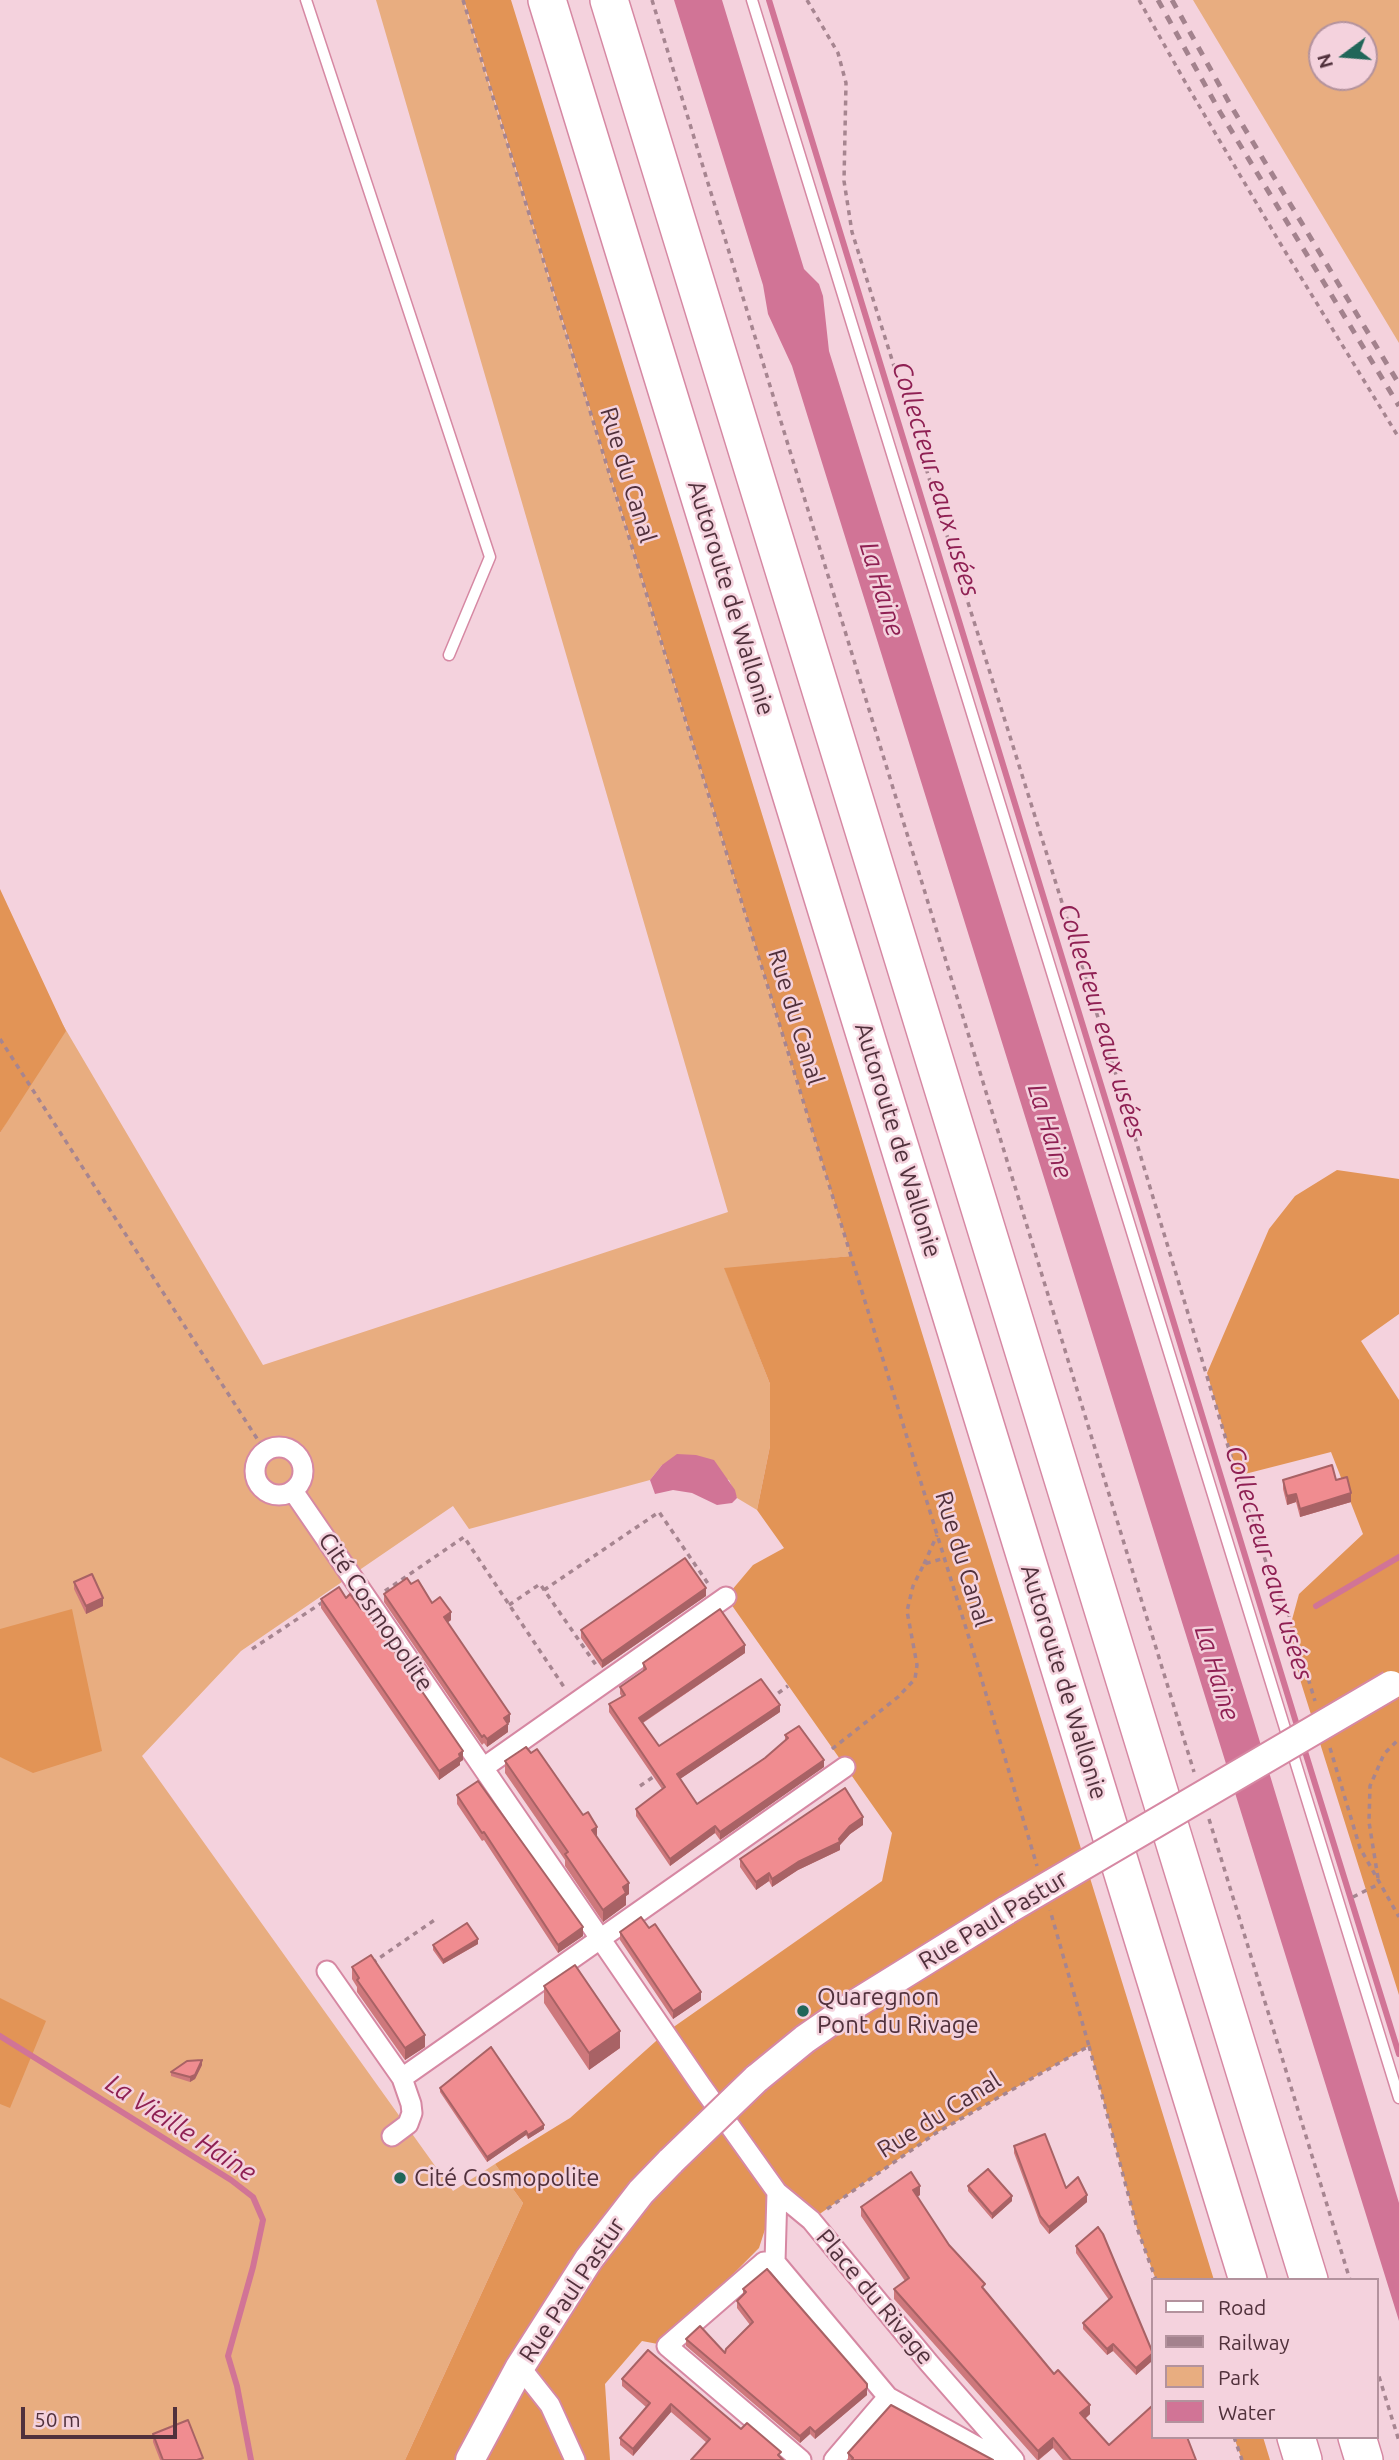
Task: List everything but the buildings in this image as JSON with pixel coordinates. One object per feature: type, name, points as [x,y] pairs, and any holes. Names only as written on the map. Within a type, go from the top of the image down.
[{"type":"highway","name":"Autoroute de Wallonie","points":[[547,0],[1247,2278]]},
{"type":"highway","points":[[609,0],[1308,2278]]},
{"type":"highway","points":[[1297,2439],[1303,2460]]},
{"type":"highway","points":[[1358,2439],[1364,2460]]},
{"type":"main road","name":"Rue Paul Pastur","points":[[470,2460],[520,2367],[589,2259],[641,2192],[756,2080],[805,2039],[857,2003],[1007,1910],[1395,1683]]},
{"type":"street","points":[[279,1446],[294,1451],[299,1457],[303,1464],[302,1479],[292,1491],[277,1495],[269,1493],[258,1481],[256,1465],[265,1451],[279,1446]]},
{"type":"street","name":"Cité Cosmopolite","points":[[292,1491],[777,2192]]},
{"type":"street","points":[[483,1768],[723,1599]]},
{"type":"street","points":[[402,2078],[845,1767]]},
{"type":"street","points":[[332,1979],[402,2078],[412,2113],[408,2124],[393,2136]]},
{"type":"street","name":"Place du Rivage","points":[[777,2192],[811,2220],[929,2363],[1014,2460]]},
{"type":"street","name":"Place du Rivage","points":[[770,2262],[777,2192]]},
{"type":"street","points":[[801,2460],[667,2346],[770,2262],[888,2397],[1001,2460]]},
{"type":"street","points":[[520,2367],[551,2404],[575,2460]]},
{"type":"street","points":[[834,2460],[888,2397]]},
{"type":"lane","points":[[306,0],[490,557],[449,655]]},
{"type":"lane","points":[[752,0],[1399,2098]]},
{"type":"path","name":"Rue du Canal","points":[[463,0],[945,1558],[1040,1876]]},
{"type":"path","points":[[652,0],[1194,1773]]},
{"type":"path","points":[[807,0],[838,53],[846,83],[844,181],[852,232],[1117,1078],[1231,1457],[1274,1586],[1287,1609],[1315,1701]]},
{"type":"path","points":[[1139,0],[1273,231],[1399,438]]},
{"type":"path","points":[[0,1039],[265,1451]]},
{"type":"path","points":[[544,1590],[659,1512],[723,1599]]},
{"type":"path","points":[[832,1749],[898,1697],[915,1679],[917,1665],[907,1611],[913,1586],[937,1535]]},
{"type":"path","points":[[369,1602],[464,1537],[575,1703]]},
{"type":"path","points":[[924,1564],[945,1558]]},
{"type":"path","points":[[251,1649],[354,1581]]},
{"type":"path","points":[[509,1606],[540,1584],[607,1681]]},
{"type":"path","points":[[766,1702],[789,1686]]},
{"type":"path","points":[[1379,1884],[1369,1822],[1370,1786],[1384,1754],[1399,1739]]},
{"type":"path","points":[[1327,1741],[1360,1847],[1399,1917]]},
{"type":"path","points":[[640,1786],[663,1770]]},
{"type":"path","points":[[1207,1813],[1349,2278]]},
{"type":"path","points":[[1339,1903],[1379,1884]]},
{"type":"path","points":[[1047,1902],[1089,2046],[1137,2228],[1155,2278]]},
{"type":"path","points":[[332,1979],[436,1919]]},
{"type":"path","name":"Rue du Canal","points":[[811,2220],[936,2133],[1089,2046]]},
{"type":"path","points":[[1378,2374],[1399,2441]]},
{"type":"path","points":[[1392,2420],[1399,2418]]},
{"type":"path","points":[[1235,2439],[1242,2460]]},
{"type":"green space","points":[[376,0],[463,0],[851,1256],[725,1269],[770,1384],[770,1446],[757,1510],[737,1498],[729,1480],[662,1465],[650,1480],[469,1529],[453,1506],[241,1651],[142,1756],[453,2191],[495,2164],[523,2203],[405,2460],[0,2460],[0,1133],[63,1025],[263,1365],[728,1212]]},
{"type":"green space","points":[[1193,0],[1399,0],[1399,343]]},
{"type":"shaded area","points":[[464,0],[511,0],[1213,2278],[1155,2278],[1137,2228],[1089,2046],[936,2133],[811,2220],[777,2192],[759,2248],[663,2345],[642,2341],[605,2384],[610,2460],[405,2460],[523,2203],[495,2164],[570,2118],[665,2033],[882,1881],[892,1833],[726,1597],[753,1565],[784,1548],[757,1510],[770,1446],[770,1384],[724,1268],[851,1256]]},
{"type":"shaded area","points":[[0,889],[66,1031],[0,1133]]},
{"type":"shaded area","points":[[1337,1170],[1399,1179],[1399,1314],[1361,1341],[1399,1400],[1399,1995],[1287,1638],[1299,1594],[1363,1534],[1331,1452],[1237,1476],[1207,1373],[1269,1229],[1295,1196]]},
{"type":"shaded area","points":[[72,1609],[102,1751],[33,1773],[0,1757],[0,1629]]},
{"type":"shaded area","points":[[0,1998],[46,2021],[10,2108],[0,2104]]},
{"type":"shaded area","points":[[1235,2439],[1264,2439],[1270,2460],[1242,2460]]},
{"type":"water","name":"La Haine","points":[[674,0],[722,0],[804,269],[819,284],[823,296],[829,351],[1253,1719],[1399,2203],[1399,2321],[792,366],[768,314],[763,285]]},
{"type":"water","points":[[677,1454],[714,1460],[735,1490],[737,1498],[732,1503],[717,1505],[692,1493],[673,1490],[655,1494],[650,1480],[662,1465]]},
{"type":"waterway","name":"Collecteur eaux usées","points":[[769,0],[1299,1732]]},
{"type":"waterway","points":[[1316,1606],[1399,1557]]},
{"type":"waterway","name":"Collecteur eaux usées","points":[[1303,1745],[1399,2054]]},
{"type":"waterway","name":"La Vieille Haine","points":[[0,2036],[231,2180],[253,2197],[263,2220],[228,2356],[237,2386],[251,2460]]},
{"type":"railway","points":[[1158,0],[1220,112],[1399,406]]},
{"type":"railway","points":[[1172,0],[1231,106],[1399,384]]},
{"type":"place","name":"Quaregnon Pont du Rivage","points":[[803,2011]]},
{"type":"place","name":"Cité Cosmopolite","points":[[400,2178]]}]
